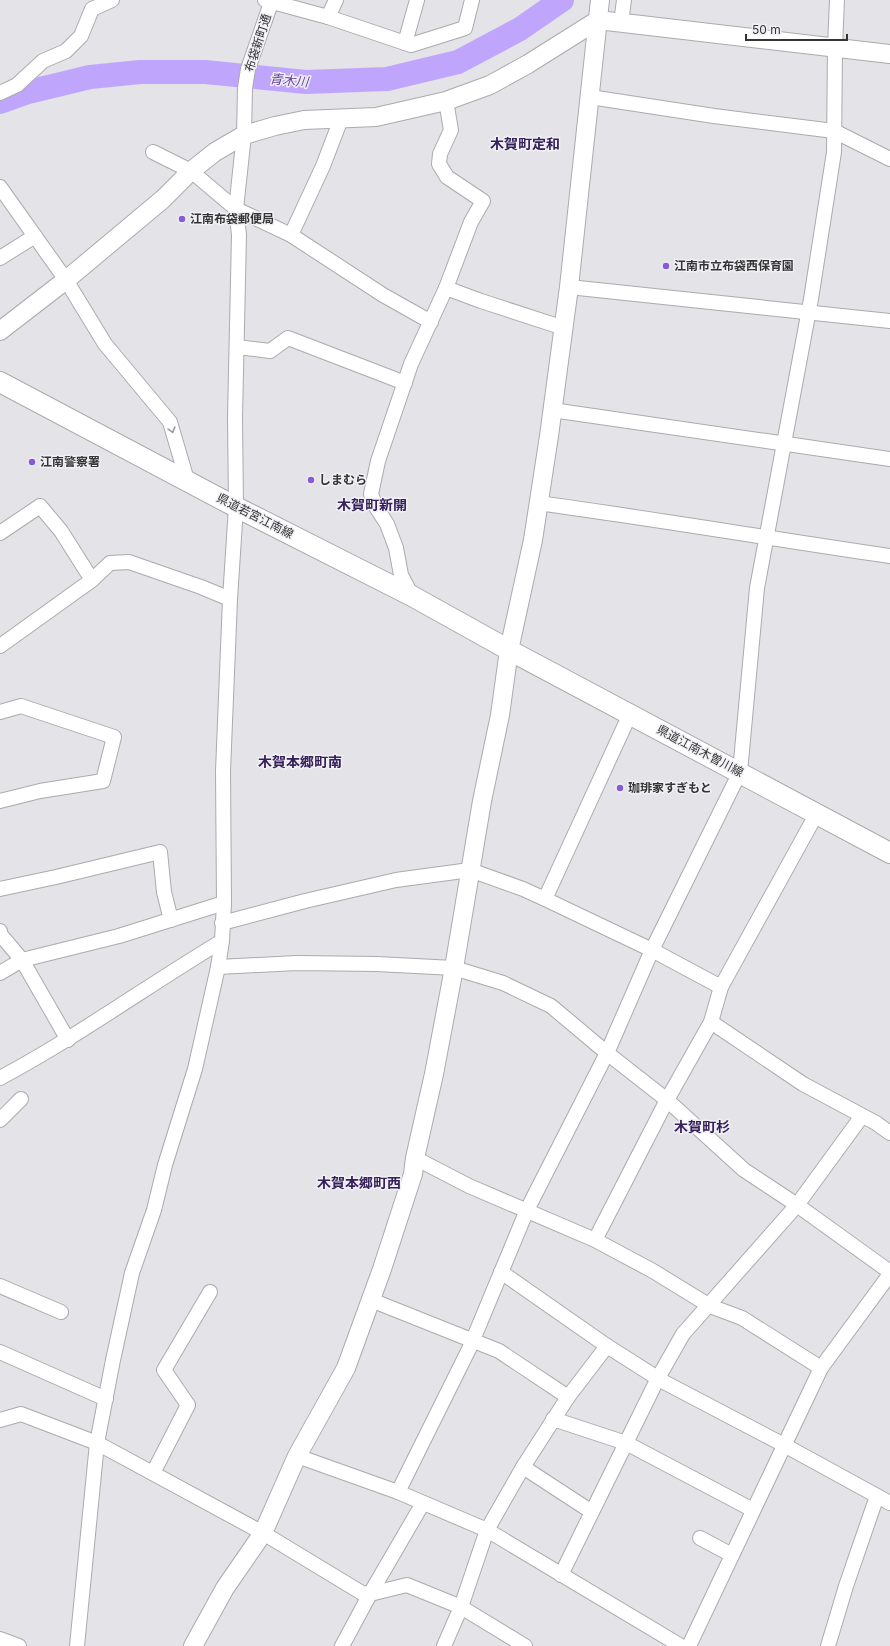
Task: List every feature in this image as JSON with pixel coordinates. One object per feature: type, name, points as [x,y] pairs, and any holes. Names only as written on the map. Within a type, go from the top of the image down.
[{"type":"main road","name":"県道若宮江南線","points":[[0,382],[236,507],[412,596],[509,650]]},
{"type":"main road","name":"県道江南木曽川線","points":[[509,650],[890,853]]},
{"type":"street","points":[[0,93],[17,85],[43,61],[66,51],[81,36],[92,9],[112,0]]},
{"type":"street","points":[[328,17],[336,0]]},
{"type":"street","points":[[405,43],[417,0]]},
{"type":"street","points":[[270,1],[328,17],[411,44],[464,28],[472,0]]},
{"type":"street","points":[[193,1646],[225,1588],[263,1533],[297,1456],[346,1368],[371,1300],[413,1174],[454,968],[482,801],[500,715],[509,650],[533,540],[564,328],[600,0]]},
{"type":"street","points":[[621,23],[624,0]]},
{"type":"street","points":[[398,1492],[473,1340],[527,1210],[607,1053],[652,950],[740,772],[757,588],[808,312],[834,152],[834,47],[837,0]]},
{"type":"street","name":"布袋新町通","points":[[76,1646],[97,1443],[130,1281],[154,1210],[165,1165],[195,1069],[218,967],[222,941],[224,903],[223,771],[230,599],[236,507],[239,235],[236,209],[244,135],[245,88],[248,69],[270,1]]},
{"type":"street","points":[[0,331],[66,280],[163,199],[191,171],[215,152],[244,135],[275,126],[304,120],[376,117],[446,101],[490,85],[528,64],[598,20],[890,54]]},
{"type":"street","points":[[590,97],[714,116],[834,131],[890,159]]},
{"type":"street","points":[[412,596],[402,575],[396,548],[387,524],[376,508],[371,494],[378,461],[411,364],[446,288],[471,222],[483,201],[447,177],[439,164],[440,154],[451,130],[446,101]]},
{"type":"street","points":[[291,235],[323,166],[341,118]]},
{"type":"street","points":[[153,152],[191,171],[236,209],[291,235],[331,262],[431,322]]},
{"type":"street","points":[[0,187],[66,280],[105,344],[170,422],[187,480]]},
{"type":"street","points":[[0,258],[35,236]]},
{"type":"street","points":[[569,287],[890,321]]},
{"type":"street","points":[[446,288],[564,328]]},
{"type":"street","points":[[237,347],[270,351],[288,338],[405,383]]},
{"type":"street","points":[[552,410],[890,459]]},
{"type":"street","points":[[538,503],[620,514],[766,538],[890,556]]},
{"type":"street","points":[[0,534],[40,506],[61,531],[92,580]]},
{"type":"street","points":[[0,646],[92,580],[110,563],[129,562],[201,587],[230,599]]},
{"type":"street","points":[[0,712],[22,706],[114,737],[103,781],[40,791],[0,801]]},
{"type":"street","points":[[545,899],[630,714]]},
{"type":"street","points":[[595,1240],[667,1100],[711,1022],[721,987],[817,813]]},
{"type":"street","points":[[0,889],[160,852],[164,892],[171,920]]},
{"type":"street","points":[[222,924],[305,901],[396,880],[470,870],[523,889],[545,899],[652,950],[721,987]]},
{"type":"street","points":[[0,973],[22,960],[119,936],[224,903]]},
{"type":"street","points":[[0,933],[22,960],[68,1040]]},
{"type":"street","points":[[0,1078],[68,1040],[168,974],[222,941]]},
{"type":"street","points":[[218,967],[297,963],[377,964],[454,968],[503,983],[551,1006],[607,1053],[667,1100],[744,1170],[797,1205],[888,1280],[821,1368],[689,1646]]},
{"type":"street","points":[[711,1022],[803,1084],[890,1133]]},
{"type":"street","points":[[0,1120],[22,1099]]},
{"type":"street","points":[[562,1575],[658,1378],[683,1334],[710,1306],[797,1205],[862,1116]]},
{"type":"street","points":[[415,1158],[469,1186],[595,1240],[653,1271],[710,1306],[742,1318],[821,1368]]},
{"type":"street","points":[[501,1272],[607,1346],[658,1378],[890,1503]]},
{"type":"street","points":[[0,1286],[62,1312]]},
{"type":"street","points":[[154,1473],[188,1405],[164,1370],[210,1292]]},
{"type":"street","points":[[371,1300],[499,1351],[568,1397]]},
{"type":"street","points":[[444,1646],[461,1607],[487,1530],[523,1467],[568,1397],[607,1346]]},
{"type":"street","points":[[0,1352],[106,1399]]},
{"type":"street","points":[[0,1420],[21,1414],[97,1443],[263,1533],[362,1593],[370,1594],[407,1585],[461,1607],[525,1646]]},
{"type":"street","points":[[554,1419],[626,1443],[753,1510]]},
{"type":"street","points":[[297,1456],[398,1492],[487,1530],[680,1646]]},
{"type":"street","points":[[523,1467],[592,1512]]},
{"type":"street","points":[[828,1646],[846,1586],[877,1496]]},
{"type":"street","points":[[342,1646],[370,1594],[424,1503]]},
{"type":"street","points":[[700,1538],[732,1556]]},
{"type":"street","points":[[0,1639],[19,1646]]},
{"type":"waterway","name":"青木川","points":[[0,102],[28,92],[90,77],[140,72],[205,72],[306,82],[387,79],[458,62],[520,29],[562,0]]},
{"type":"place","name":"江南布袋郵便局","points":[[182,219]]},
{"type":"place","name":"江南市立布袋西保育園","points":[[666,266]]},
{"type":"place","name":"江南警察署","points":[[32,462]]},
{"type":"place","name":"しまむら","points":[[311,480]]},
{"type":"place","name":"珈琲家すぎもと","points":[[620,788]]},
{"type":"district","name":"木賀町定和","points":[[525,144]]},
{"type":"district","name":"木賀町新開","points":[[372,505]]},
{"type":"district","name":"木賀本郷町南","points":[[300,762]]},
{"type":"district","name":"木賀町杉","points":[[702,1127]]},
{"type":"district","name":"木賀本郷町西","points":[[359,1183]]}]
